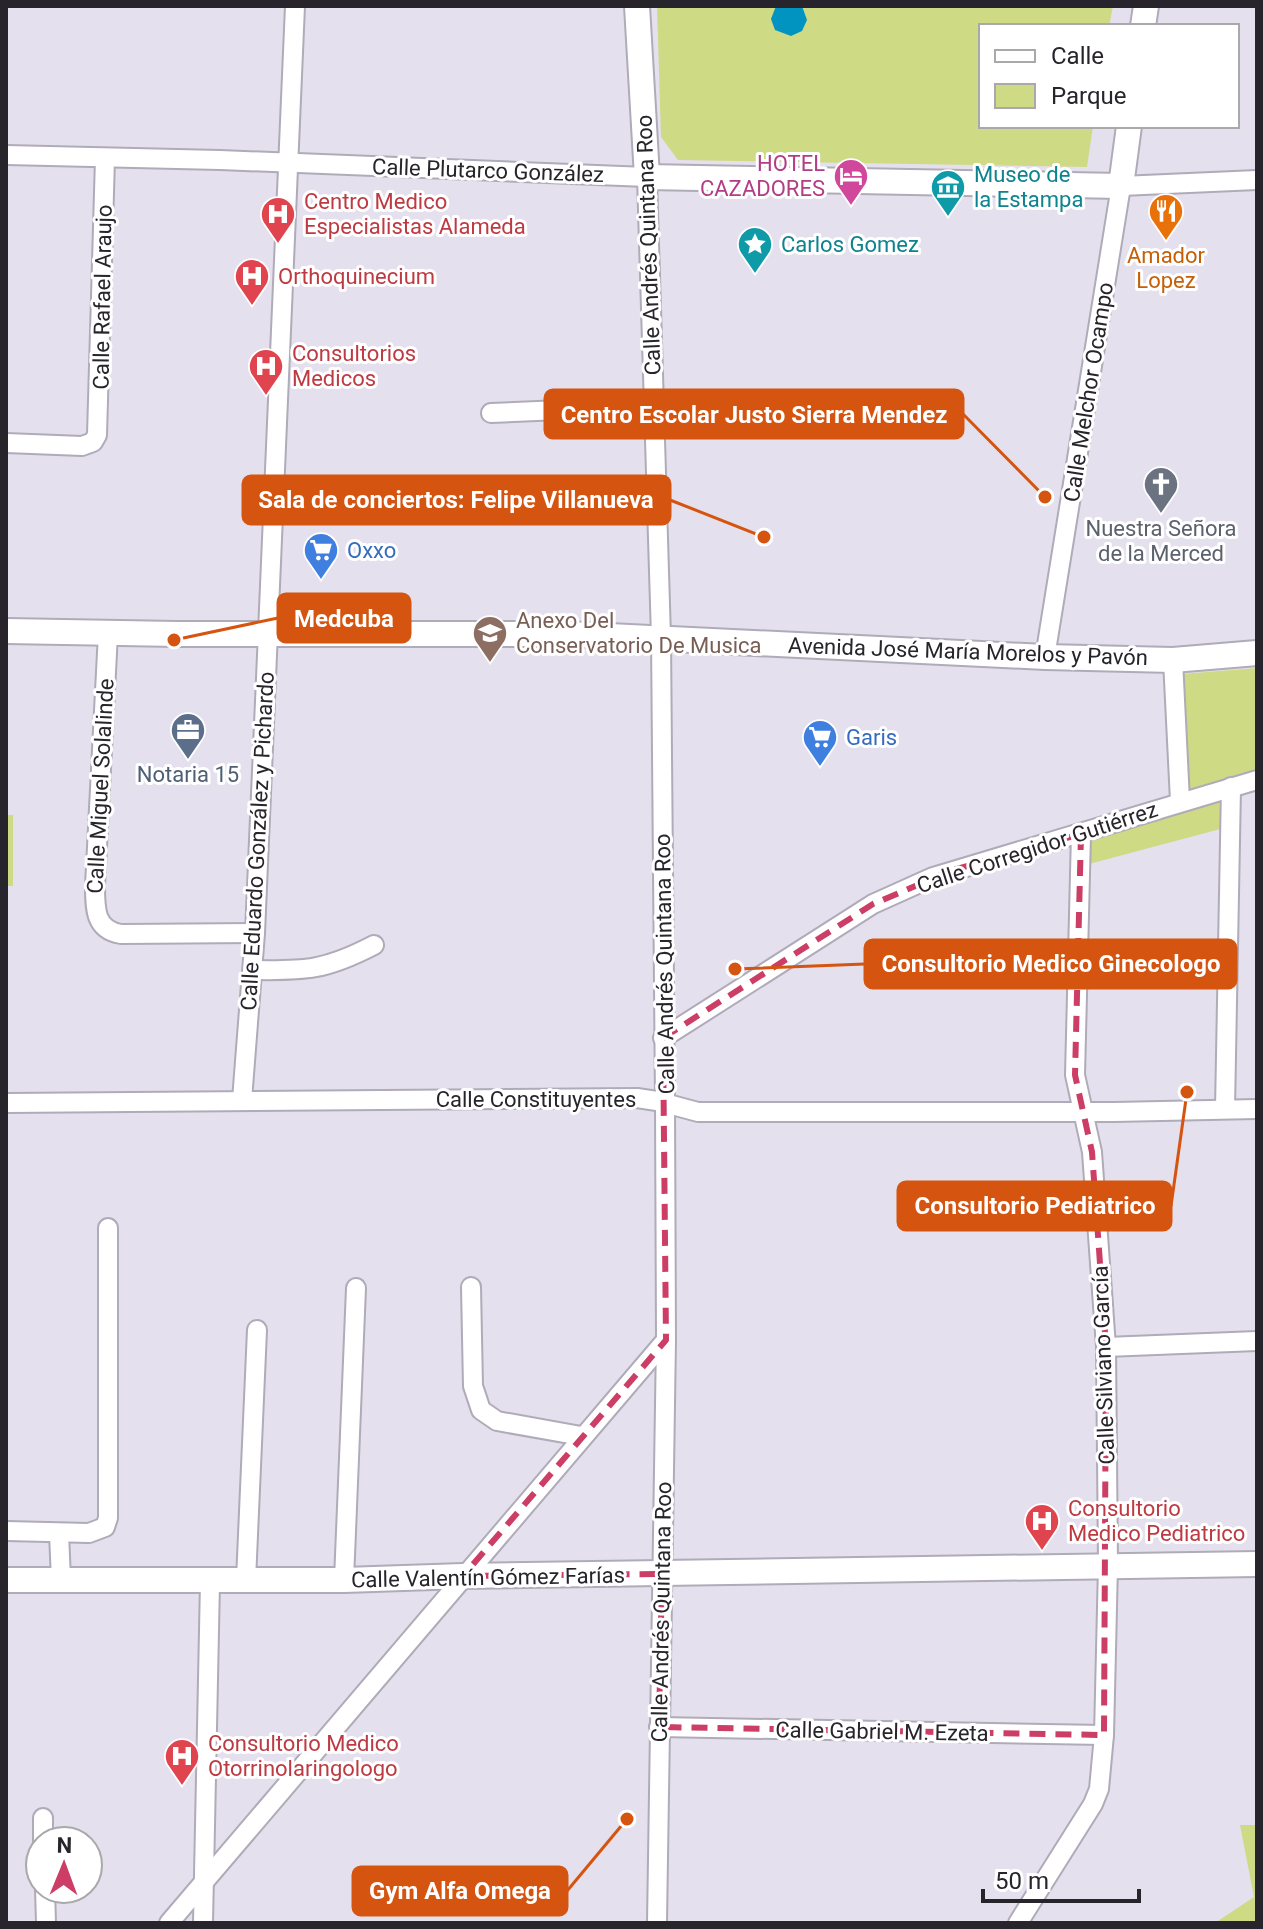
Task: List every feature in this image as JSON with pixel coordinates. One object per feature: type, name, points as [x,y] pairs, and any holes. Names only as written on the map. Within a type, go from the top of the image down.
[{"type":"main road","name":"Calle Andrés Quintana Roo","points":[[637,6],[647,177]]},
{"type":"main road","name":"Calle Melchor Ocampo","points":[[1121,186],[1129,128]]},
{"type":"main road","name":"Calle Plutarco González","points":[[647,177],[1121,186]]},
{"type":"main road","name":"Avenida José María Morelos y Pavón","points":[[6,631],[568,634],[1045,657],[1173,660],[1257,653]]},
{"type":"main road","name":"Calle Valentín Gómez Farías","points":[[6,1580],[210,1582],[1257,1564]]},
{"type":"street","name":"Calle Eduardo González y Pichardo","points":[[242,1100],[255,933],[295,6]]},
{"type":"street","name":"Calle Plutarco González","points":[[6,155],[647,177]]},
{"type":"street","name":"Calle Rafael Araujo","points":[[6,443],[82,446],[93,442],[97,435],[105,158]]},
{"type":"street","name":"Calle Andrés Quintana Roo","points":[[647,177],[661,637],[665,1102],[666,1340],[657,1923]]},
{"type":"street","name":"Calle Plutarco González","points":[[1121,186],[1257,180]]},
{"type":"street","name":"Calle Melchor Ocampo","points":[[1045,657],[1121,186]]},
{"type":"street","points":[[491,413],[654,406]]},
{"type":"street","name":"Calle Miguel Solalinde","points":[[108,633],[96,855],[96,914],[106,930],[121,934],[255,933]]},
{"type":"street","points":[[1173,660],[1180,801]]},
{"type":"street","name":"Calle Corregidor Gutiérrez","points":[[663,1038],[873,904],[953,870],[1257,780]]},
{"type":"street","points":[[1225,1109],[1231,787]]},
{"type":"street","name":"Calle Silviano García","points":[[1018,1923],[1093,1804],[1099,1789],[1104,1735],[1108,1565],[1106,1347],[1092,1152],[1082,1112],[1075,1056],[1081,834]]},
{"type":"street","points":[[253,970],[327,966],[374,945]]},
{"type":"street","name":"Calle Constituyentes","points":[[6,1103],[637,1098],[698,1112],[1257,1109]]},
{"type":"street","points":[[6,1531],[97,1532],[105,1527],[108,1518],[108,1228]]},
{"type":"street","points":[[471,1287],[473,1386],[481,1410],[497,1421],[581,1436]]},
{"type":"street","points":[[344,1580],[356,1288]]},
{"type":"street","points":[[246,1580],[257,1330]]},
{"type":"street","points":[[169,1923],[581,1436],[666,1340]]},
{"type":"street","points":[[1106,1347],[1257,1341]]},
{"type":"street","points":[[59,1533],[61,1580]]},
{"type":"street","points":[[203,1923],[210,1582]]},
{"type":"street","name":"Calle Gabriel M. Ezeta","points":[[659,1727],[1104,1735]]},
{"type":"street","points":[[43,1818],[43,1825]]},
{"type":"highlighted area","points":[[1081,834],[1075,1075],[1092,1152],[1106,1347],[1104,1735],[659,1727],[662,1574],[463,1576],[666,1340],[663,1038],[873,904],[953,870]]},
{"type":"green space","points":[[657,6],[1113,6],[1109,24],[979,24],[979,128],[1093,128],[1087,167],[678,160],[661,137]]},
{"type":"green space","points":[[1257,668],[1257,772],[1186,791],[1182,674]]},
{"type":"green space","points":[[1221,800],[1224,828],[1089,864],[1089,841]]},
{"type":"green space","points":[[6,815],[13,815],[13,886],[6,886]]},
{"type":"green space","points":[[1240,1825],[1257,1825],[1257,1923],[1215,1923],[1254,1897]]},
{"type":"water","points":[[776,6],[802,6],[807,20],[802,31],[791,36],[775,30],[771,19]]},
{"type":"place","name":"HOTEL CAZADORES","points":[[851,207]]},
{"type":"place","name":"Museo de la Estampa","points":[[948,218]]},
{"type":"place","name":"Amador Lopez","points":[[1166,242]]},
{"type":"place","name":"Centro Medico Especialistas Alameda","points":[[278,245]]},
{"type":"place","name":"Carlos Gomez","points":[[755,275]]},
{"type":"place","name":"Orthoquinecium","points":[[252,307]]},
{"type":"place","name":"Consultorios Medicos","points":[[266,397]]},
{"type":"place","name":"Centro Escolar Justo Sierra Mendez","points":[[1045,497]]},
{"type":"place","name":"Nuestra Señora de la Merced","points":[[1161,515]]},
{"type":"place","name":"Sala de conciertos: Felipe Villanueva","points":[[764,537]]},
{"type":"place","name":"Oxxo","points":[[321,581]]},
{"type":"place","name":"Medcuba","points":[[174,640]]},
{"type":"place","name":"Anexo Del Conservatorio De Musica","points":[[490,664]]},
{"type":"place","name":"Notaria 15","points":[[188,761]]},
{"type":"place","name":"Garis","points":[[820,768]]},
{"type":"place","name":"Consultorio Medico Ginecologo","points":[[735,969]]},
{"type":"place","name":"Consultorio Pediatrico","points":[[1187,1092]]},
{"type":"place","name":"Consultorio Medico Pediatrico","points":[[1042,1552]]},
{"type":"place","name":"Consultorio Medico Otorrinolaringologo","points":[[182,1787]]},
{"type":"place","name":"Gym Alfa Omega","points":[[627,1819]]}]
